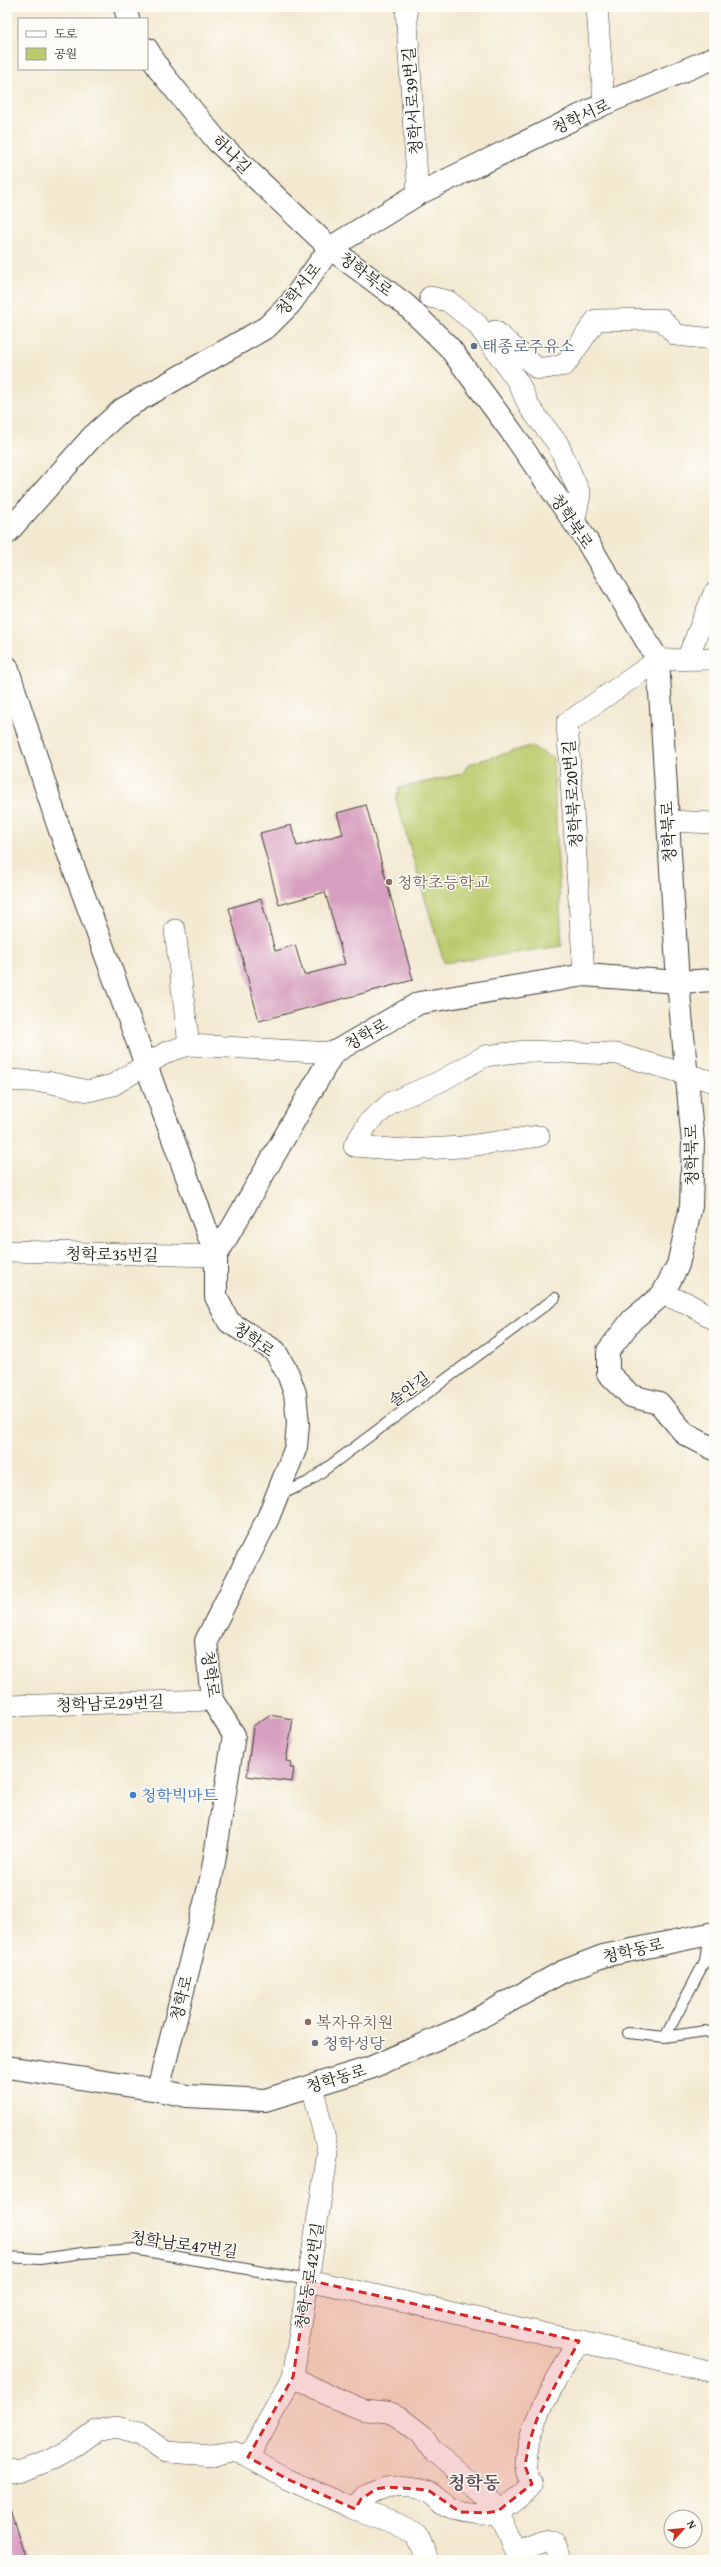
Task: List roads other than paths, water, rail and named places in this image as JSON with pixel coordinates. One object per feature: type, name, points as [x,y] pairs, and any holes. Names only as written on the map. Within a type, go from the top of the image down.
[{"type":"street","points":[[125,7],[128,18]]},
{"type":"street","name":"청학서로39번길","points":[[406,7],[418,194]]},
{"type":"street","points":[[597,7],[604,104]]},
{"type":"street","name":"하나길","points":[[148,51],[161,72],[217,141],[330,248]]},
{"type":"street","name":"청학서로","points":[[7,533],[92,437],[123,409],[267,327],[290,304],[330,248],[418,194],[604,104],[714,58]]},
{"type":"street","name":"청학북로","points":[[330,248],[406,305],[449,347],[511,431],[574,523],[658,660],[678,982],[693,1143],[691,1206],[678,1265],[662,1295],[632,1320],[608,1351],[608,1373],[631,1396],[659,1403],[685,1434],[714,1449]]},
{"type":"street","points":[[430,297],[448,301],[477,324],[518,382],[530,408],[558,444],[580,494],[574,523]]},
{"type":"street","points":[[495,331],[538,369],[565,365],[596,320],[662,319],[676,335],[714,339]]},
{"type":"street","points":[[524,394],[538,369]]},
{"type":"street","points":[[687,659],[713,599]]},
{"type":"street","points":[[658,660],[714,659]]},
{"type":"street","name":"청학북로20번길","points":[[584,975],[567,723],[658,660]]},
{"type":"street","points":[[7,667],[58,825],[216,1256]]},
{"type":"street","points":[[668,821],[714,823]]},
{"type":"street","points":[[175,930],[189,1045]]},
{"type":"street","name":"청학로","points":[[158,2090],[212,1874],[234,1735],[212,1700],[206,1641],[268,1518],[296,1447],[298,1422],[295,1392],[288,1374],[275,1351],[229,1322],[216,1297],[216,1256],[333,1053],[420,1003],[584,975],[678,982],[714,980]]},
{"type":"street","points":[[7,1080],[47,1082],[88,1091],[112,1085],[146,1066],[166,1052],[189,1045],[333,1053]]},
{"type":"street","points":[[539,1136],[462,1147],[405,1150],[354,1146],[369,1122],[392,1102],[439,1082],[485,1056],[525,1051],[617,1054],[714,1082]]},
{"type":"street","name":"청학로35번길","points":[[7,1251],[216,1256]]},
{"type":"street","points":[[662,1295],[685,1302],[714,1319]]},
{"type":"street","name":"청학남로29번길","points":[[7,1706],[212,1700]]},
{"type":"street","name":"청학동로","points":[[7,2067],[158,2090],[187,2096],[265,2100],[370,2068],[461,2028],[562,1972],[603,1956],[711,1933]]},
{"type":"street","name":"청학동로42번길","points":[[248,2457],[293,2377],[328,2152],[312,2085]]},
{"type":"street","points":[[308,2280],[714,2372]]},
{"type":"street","points":[[355,2509],[361,2500],[376,2490],[388,2487],[428,2490],[449,2507],[460,2512],[486,2513],[498,2511],[532,2484],[525,2466],[529,2443],[537,2419],[579,2341]]},
{"type":"street","points":[[293,2377],[331,2397],[358,2407],[387,2412],[398,2416],[422,2434],[432,2450],[490,2499],[498,2511],[515,2550],[519,2552],[547,2542],[554,2543],[558,2548],[559,2560]]},
{"type":"street","points":[[7,2469],[19,2472],[53,2459],[74,2447],[96,2431],[116,2427],[139,2433],[166,2452],[213,2455],[233,2452],[248,2457],[287,2479],[355,2509],[414,2530],[417,2533],[427,2560]]},
{"type":"lane","name":"솔안길","points":[[276,1496],[308,1482],[555,1298]]},
{"type":"lane","points":[[665,2037],[705,1961],[711,1933]]},
{"type":"lane","points":[[628,2033],[665,2037],[705,2031],[714,2034]]},
{"type":"lane","name":"청학남로47번길","points":[[7,2257],[40,2259],[82,2253],[134,2249],[308,2280]]},
{"type":"place","name":"태종로주유소","points":[[474,346]]},
{"type":"place","name":"청학초등학교","points":[[389,882]]},
{"type":"place","name":"청학빅마트","points":[[133,1795]]},
{"type":"place","name":"복자유치원","points":[[308,2022]]},
{"type":"place","name":"청학성당","points":[[315,2043]]},
{"type":"district","name":"청학동","points":[[474,2482]]}]
